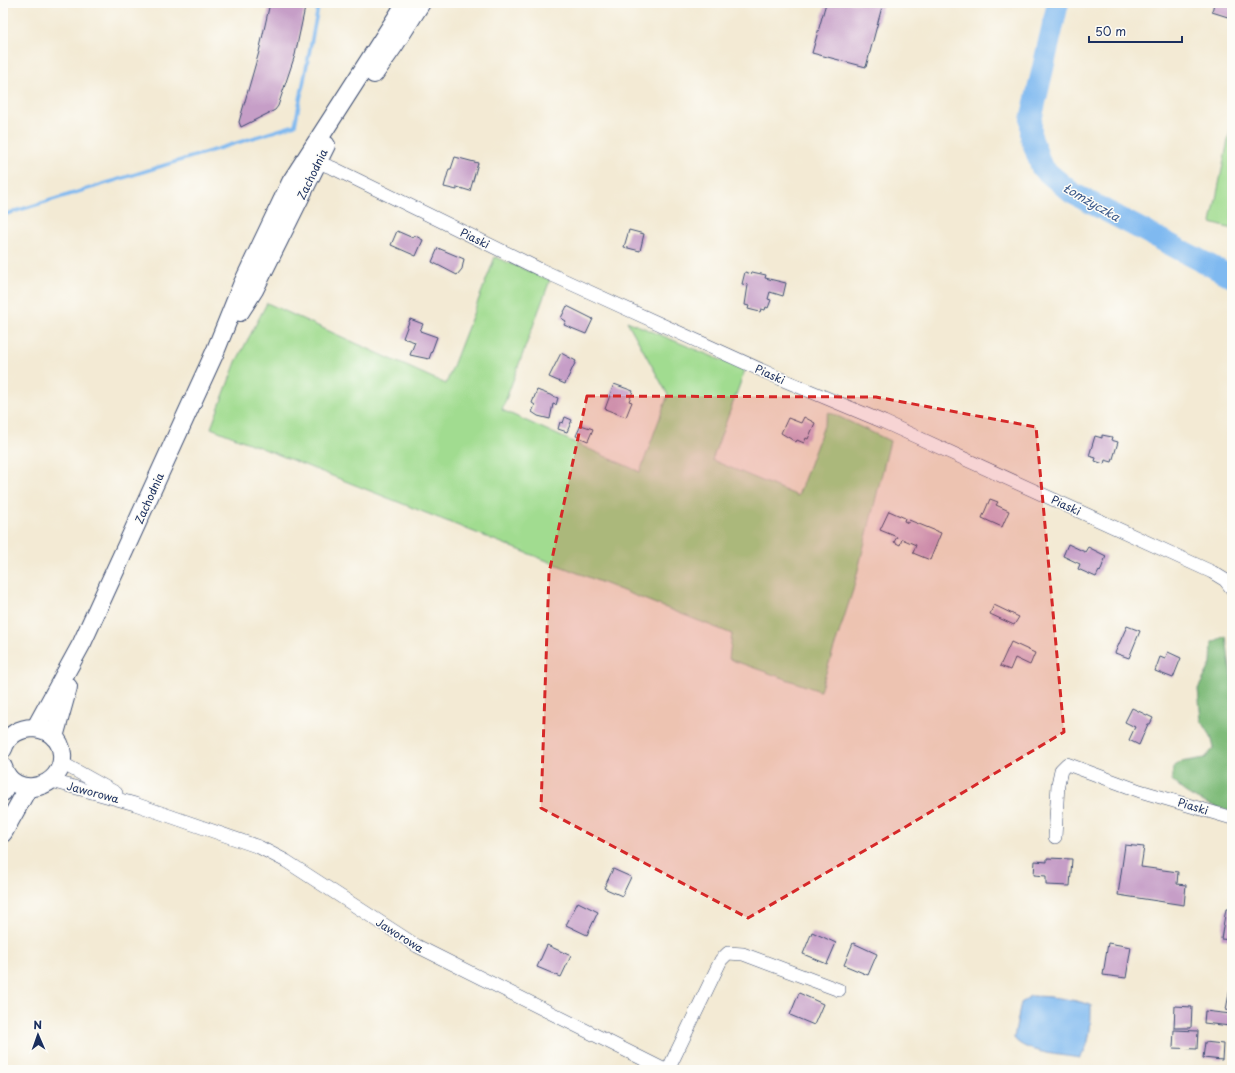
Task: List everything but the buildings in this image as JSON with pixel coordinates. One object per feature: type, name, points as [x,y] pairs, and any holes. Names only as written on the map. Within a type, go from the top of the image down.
[{"type":"main road","name":"Zachodnia","points":[[36,727],[82,643],[215,352],[254,290],[311,159],[406,3]]},
{"type":"main road","name":"Zachodnia","points":[[311,159],[395,44],[421,3]]},
{"type":"main road","name":"Zachodnia","points":[[54,736],[58,717],[82,643]]},
{"type":"main road","points":[[5,741],[17,731],[36,727],[54,736],[62,753],[62,763],[58,773],[52,781],[36,788],[28,788],[5,779]]},
{"type":"main road","points":[[3,833],[28,788]]},
{"type":"street","name":"Piaski","points":[[311,159],[539,269],[781,379],[891,426],[1212,572],[1225,580],[1232,589]]},
{"type":"street","name":"Jaworowa","points":[[62,763],[135,804]]},
{"type":"street","name":"Piaski","points":[[1055,837],[1060,770],[1067,764],[1140,791],[1232,818]]},
{"type":"street","name":"Jaworowa","points":[[52,781],[135,804],[259,847],[286,861],[417,946],[665,1070]]},
{"type":"street","points":[[668,1070],[721,960],[728,953],[743,954],[839,990]]},
{"type":"highlighted area","points":[[587,396],[876,397],[1036,427],[1064,732],[907,826],[748,918],[541,808],[549,573]]},
{"type":"green space","points":[[1232,121],[1232,229],[1211,223]]},
{"type":"green space","points":[[495,257],[550,280],[502,410],[640,472],[668,395],[627,321],[745,370],[712,460],[798,496],[829,412],[890,441],[853,590],[820,691],[729,659],[732,634],[211,428],[236,362],[267,303],[446,384]]},
{"type":"green space","points":[[1226,636],[1232,684],[1232,812],[1199,800],[1185,792],[1172,780],[1173,767],[1181,762],[1205,758],[1214,748],[1211,736],[1201,720],[1198,689],[1211,664],[1212,642]]},
{"type":"water","points":[[1030,996],[1061,998],[1091,1005],[1088,1040],[1084,1053],[1080,1058],[1035,1050],[1019,1043],[1014,1038],[1021,1003]]},
{"type":"waterway","points":[[3,215],[295,125],[319,3]]},
{"type":"waterway","name":"Łomżyczka","points":[[1058,3],[1031,120],[1031,137],[1042,168],[1072,193],[1232,277]]}]
